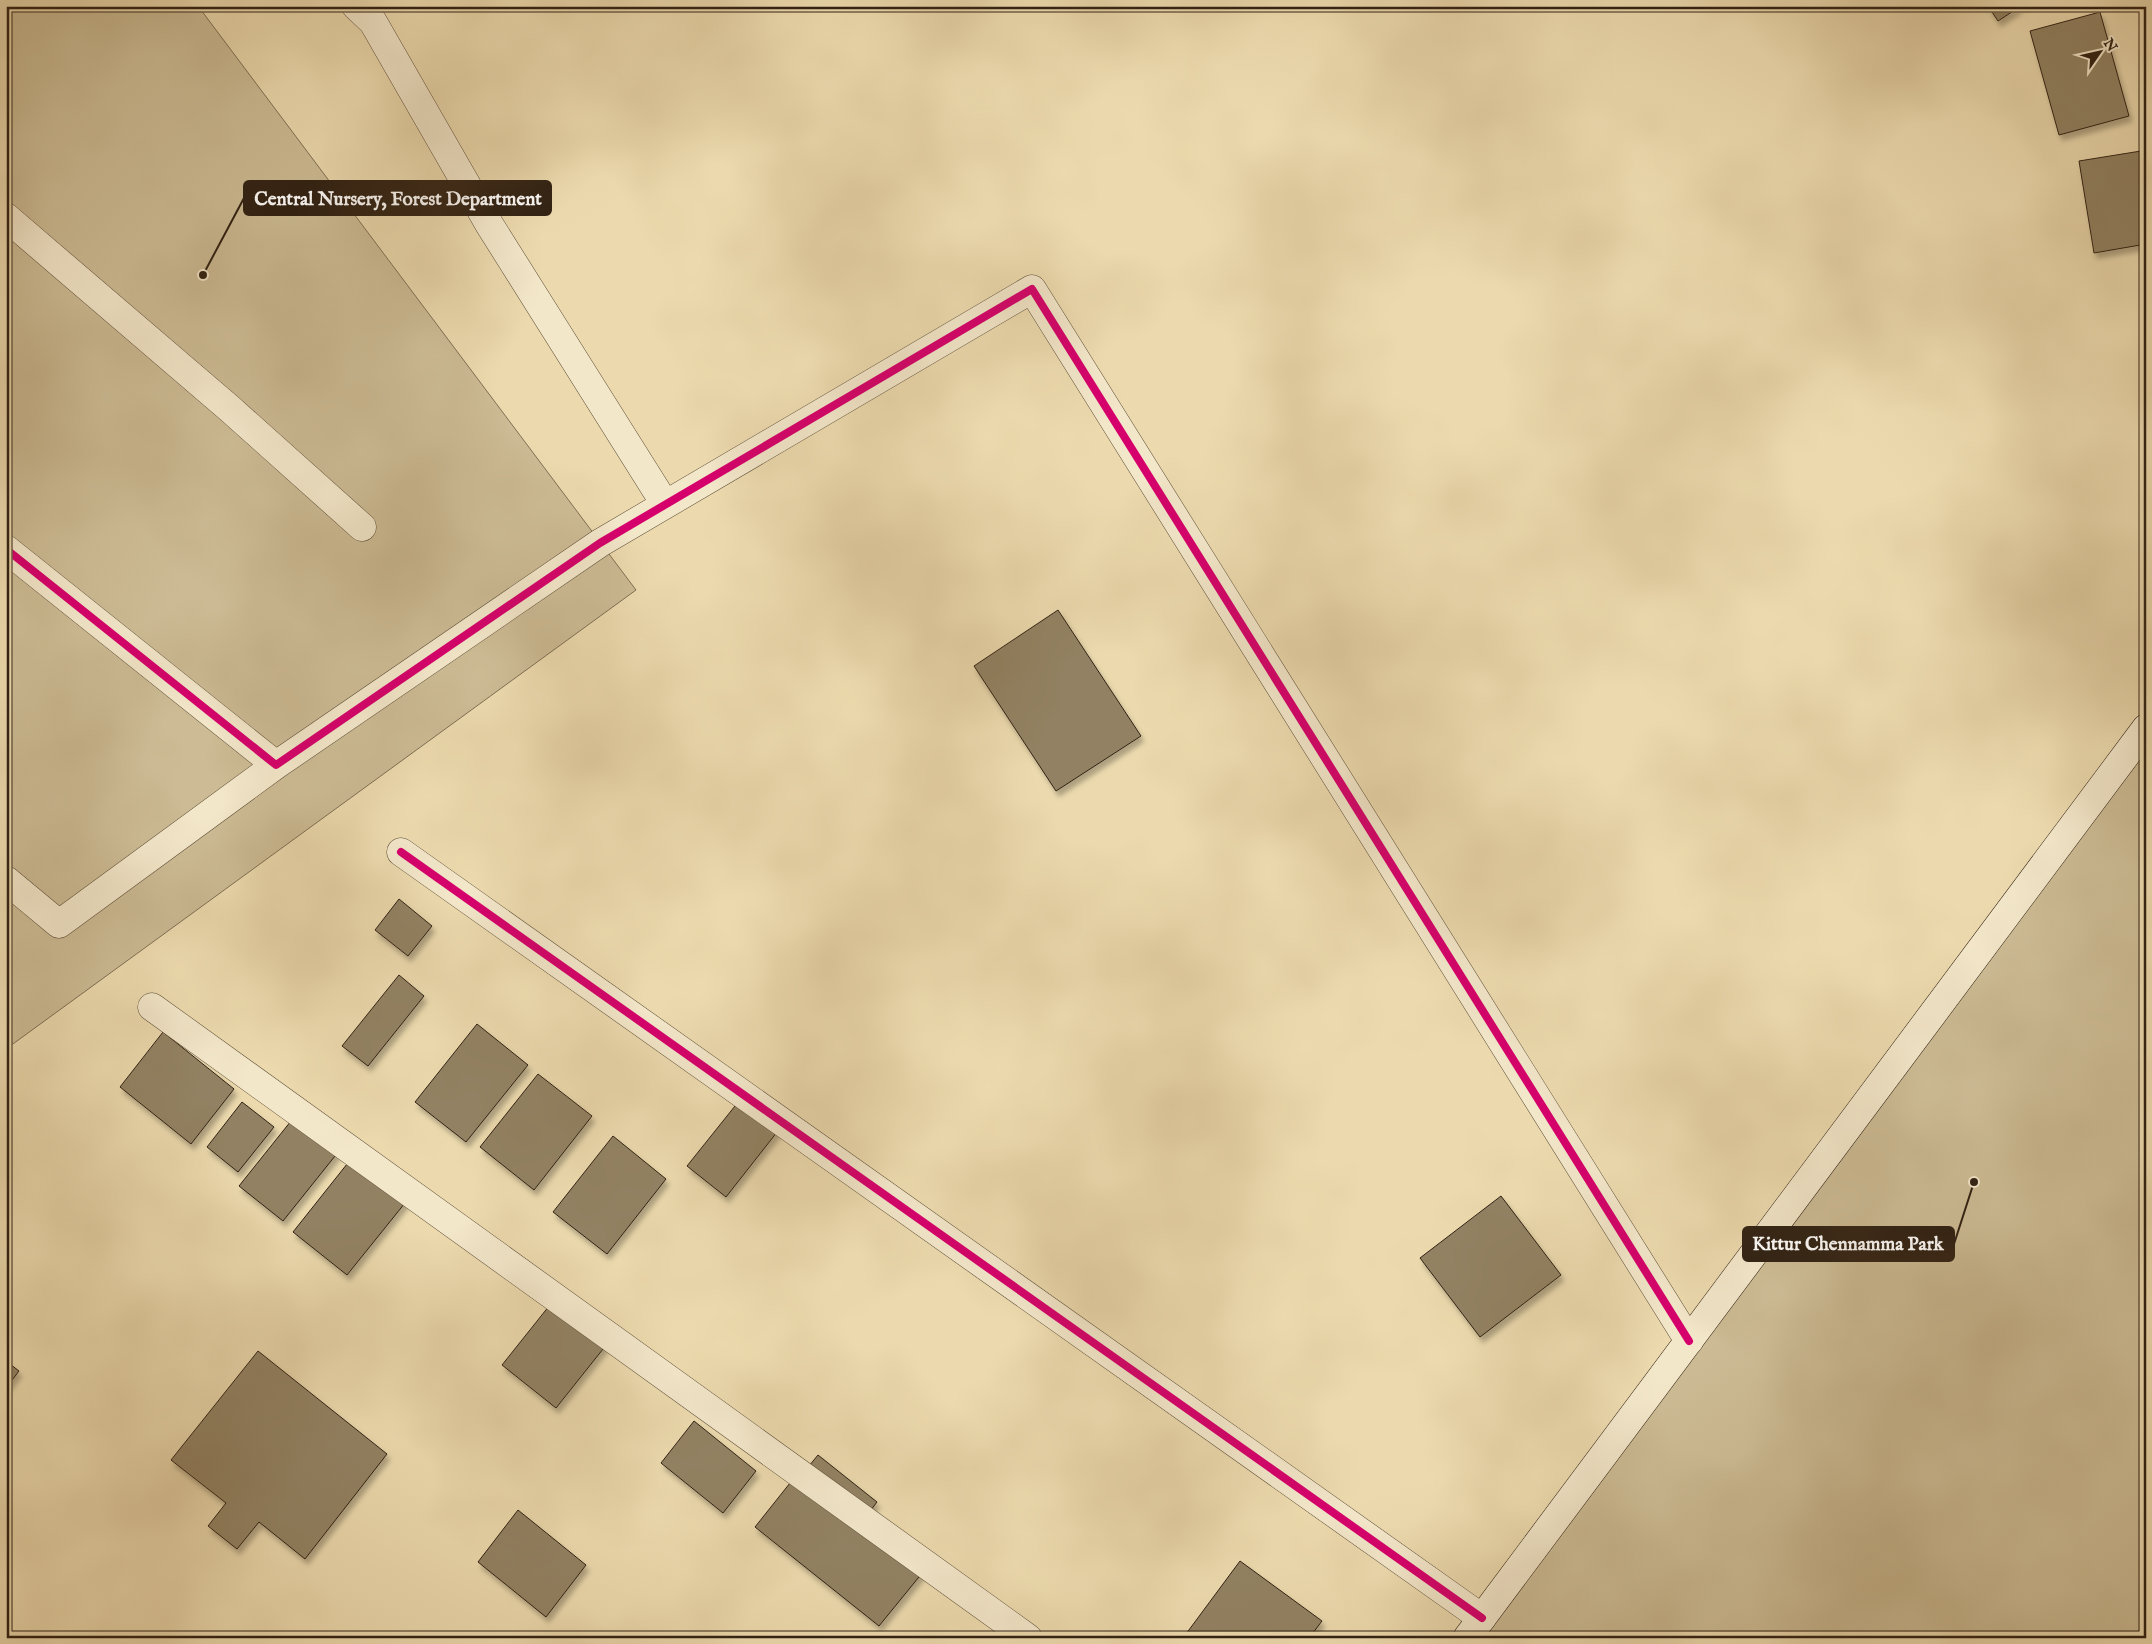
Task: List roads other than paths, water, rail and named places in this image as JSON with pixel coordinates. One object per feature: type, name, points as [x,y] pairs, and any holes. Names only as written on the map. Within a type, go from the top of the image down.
[{"type":"street","points":[[356,6],[373,22],[489,224],[665,504]]},
{"type":"street","points":[[6,217],[228,408],[362,527]]},
{"type":"street","points":[[6,880],[59,924],[276,765],[600,543],[1032,289],[1689,1341]]},
{"type":"street","points":[[6,549],[276,765]]},
{"type":"street","points":[[401,852],[1475,1628],[2146,728]]},
{"type":"street","points":[[152,1007],[1028,1638]]},
{"type":"place","name":"Central Nursery, Forest Department","points":[[203,275]]},
{"type":"place","name":"Kittur Chennamma Park","points":[[1974,1182]]}]
